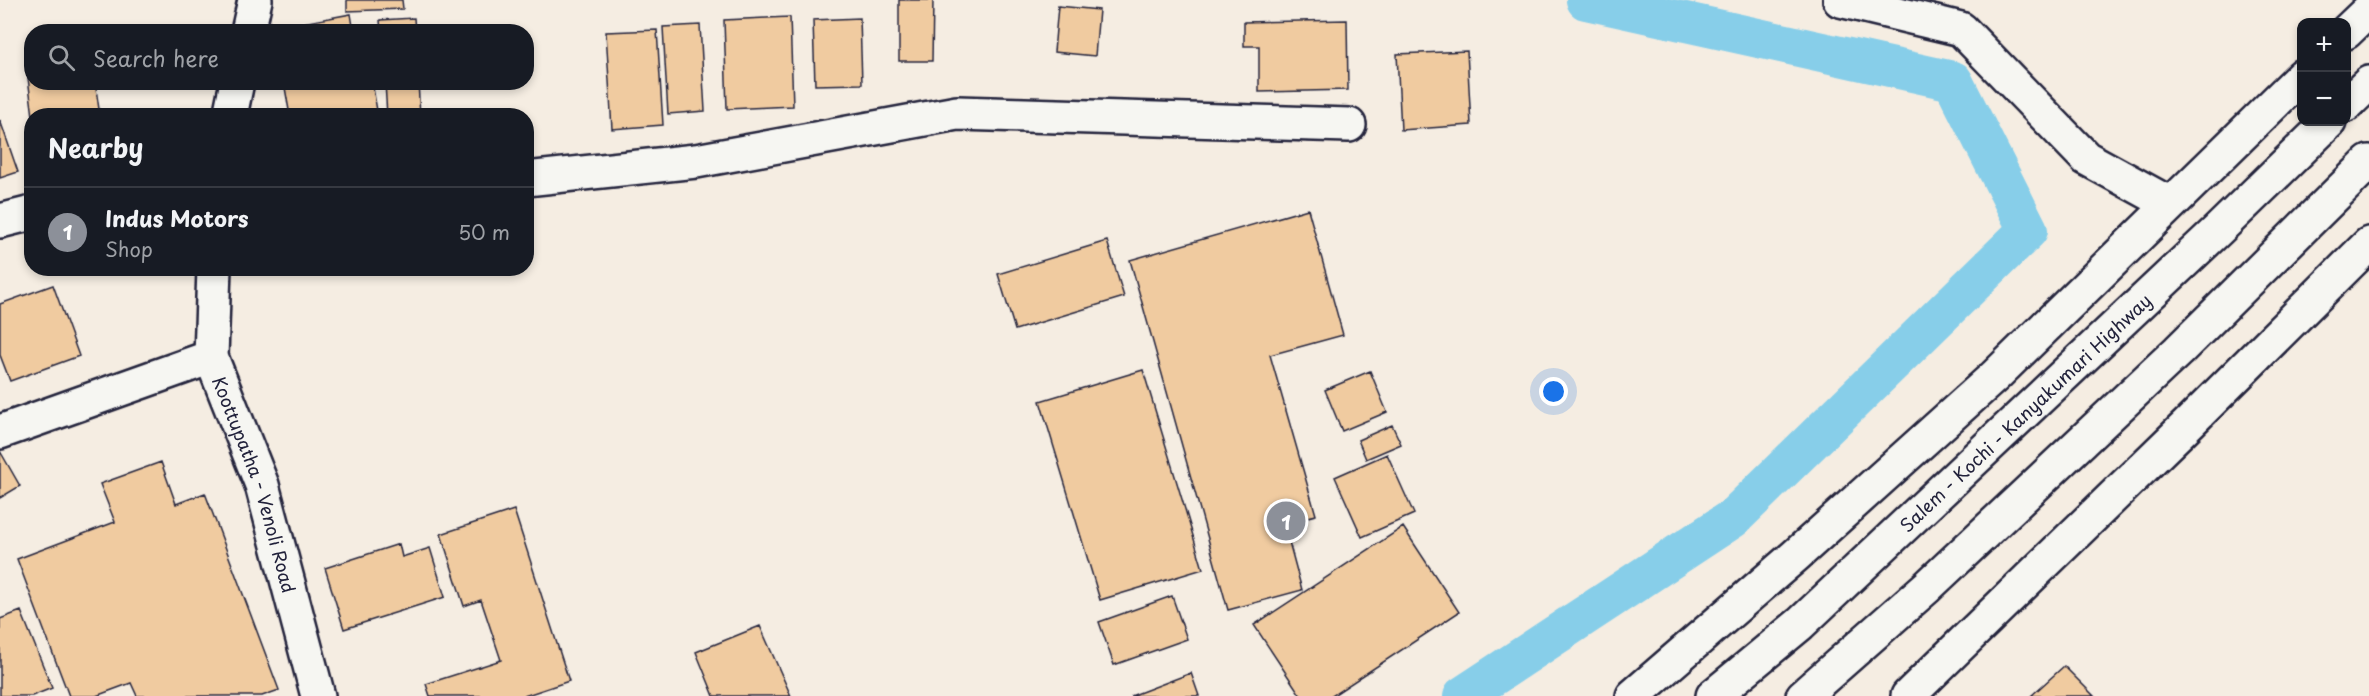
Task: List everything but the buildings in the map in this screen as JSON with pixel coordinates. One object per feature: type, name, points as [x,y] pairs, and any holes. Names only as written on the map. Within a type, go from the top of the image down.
[{"type":"main road","points":[[250,24],[255,0]]},
{"type":"main road","points":[[1840,0],[1962,29],[2086,159],[2170,204]]},
{"type":"main road","points":[[2351,27],[2369,9],[2367,0]]},
{"type":"main road","points":[[1633,696],[1795,556],[1995,376],[2297,80]]},
{"type":"main road","points":[[2351,100],[2369,83]]},
{"type":"main road","points":[[232,108],[235,90]]},
{"type":"main road","points":[[534,178],[696,161],[957,113],[1349,125]]},
{"type":"main road","name":"Salem - Kochi - Kanyakumari Highway","points":[[1713,696],[1817,608],[2218,230],[2325,126]]},
{"type":"main road","points":[[1803,696],[1945,571],[2178,351],[2369,162]]},
{"type":"main road","points":[[0,221],[24,215]]},
{"type":"main road","points":[[1908,696],[2178,434],[2369,244]]},
{"type":"main road","name":"Koottupatha - Venoli Road","points":[[214,276],[211,357],[262,485],[318,696]]},
{"type":"main road","points":[[0,432],[211,357]]},
{"type":"waterway","points":[[1463,696],[1733,518],[2028,230],[1953,81],[1586,0]]},
{"type":"place","name":"Indus Motors","points":[[1286,521]]}]
